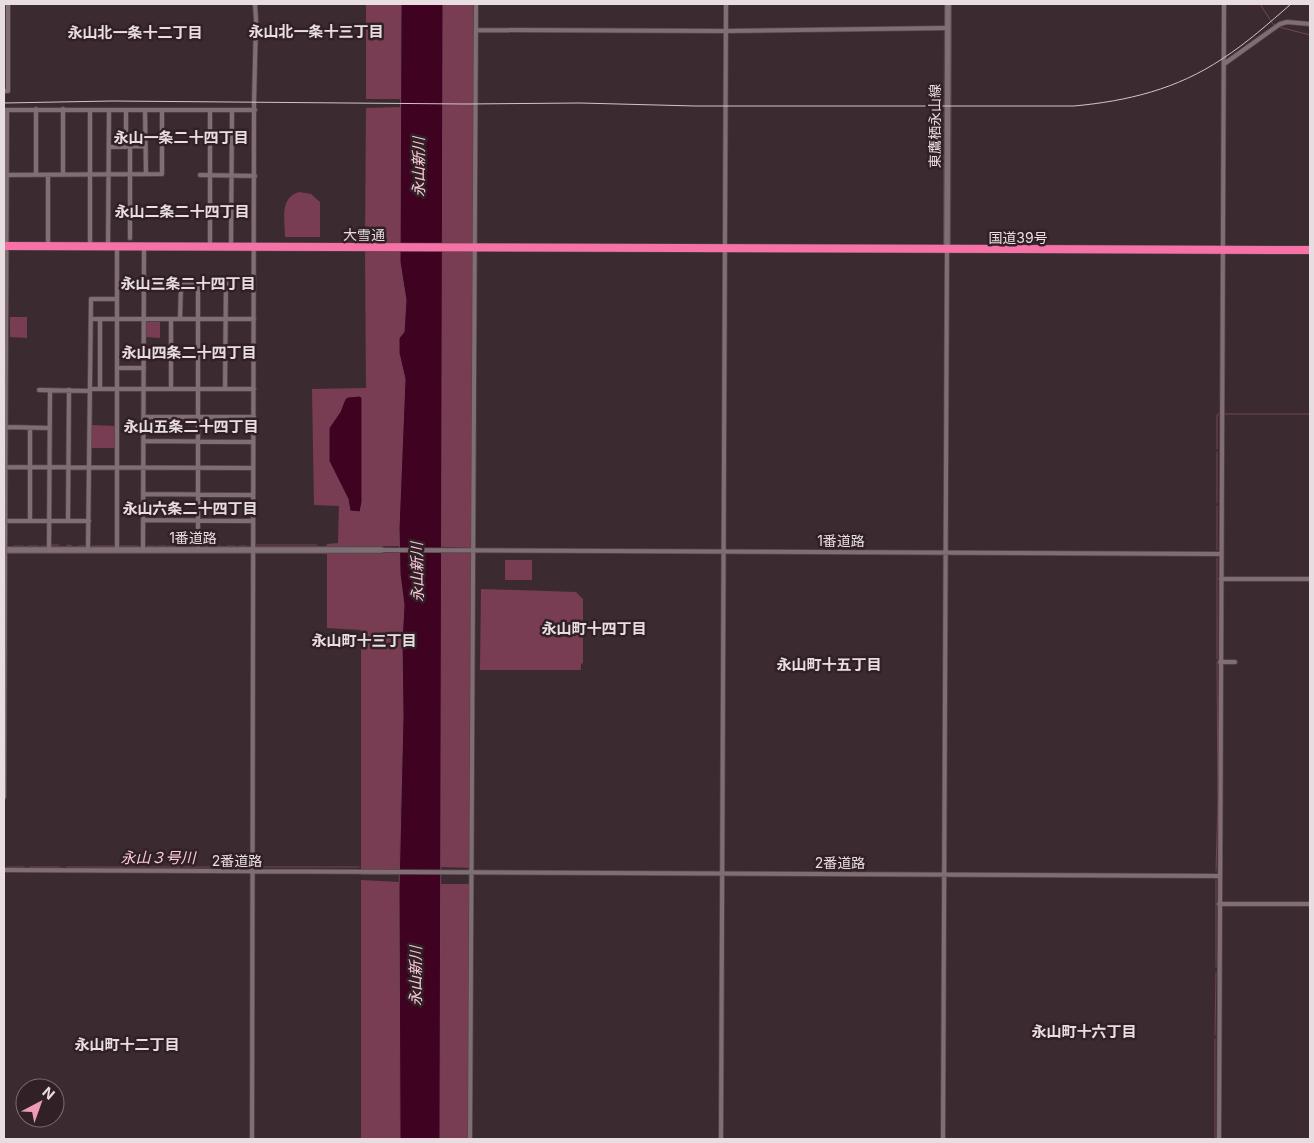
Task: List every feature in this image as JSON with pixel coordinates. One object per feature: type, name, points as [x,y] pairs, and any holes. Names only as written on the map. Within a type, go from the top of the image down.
[{"type":"highway","name":"大雪通","points":[[5,246],[725,247]]},
{"type":"highway","name":"国道39号","points":[[725,247],[1310,250]]},
{"type":"street","points":[[4,91],[8,91],[8,4]]},
{"type":"street","points":[[252,1139],[255,4]]},
{"type":"street","points":[[470,1139],[474,551],[474,96],[477,30],[476,4]]},
{"type":"street","points":[[721,1139],[726,4]]},
{"type":"street","name":"東鷹栖永山線","points":[[947,249],[948,4]]},
{"type":"street","points":[[1219,1139],[1220,554],[1224,4]]},
{"type":"street","points":[[1224,64],[1280,24],[1288,22],[1310,24]]},
{"type":"street","points":[[477,30],[726,31],[947,28]]},
{"type":"street","points":[[36,109],[36,175]]},
{"type":"street","points":[[63,109],[63,175]]},
{"type":"street","points":[[4,797],[6,467],[5,110],[254,110]]},
{"type":"street","points":[[90,110],[90,246]]},
{"type":"street","points":[[108,246],[109,110]]},
{"type":"street","points":[[5,175],[162,174],[162,110]]},
{"type":"street","points":[[232,110],[232,246]]},
{"type":"street","points":[[126,111],[130,175],[130,238]]},
{"type":"street","points":[[145,111],[146,174]]},
{"type":"street","points":[[210,111],[210,246]]},
{"type":"street","points":[[109,147],[146,146]]},
{"type":"street","points":[[48,175],[48,246]]},
{"type":"street","points":[[200,176],[254,176]]},
{"type":"street","points":[[117,246],[117,550]]},
{"type":"street","points":[[143,550],[144,246]]},
{"type":"street","points":[[943,1139],[947,249]]},
{"type":"street","points":[[225,389],[226,278],[254,277]]},
{"type":"street","points":[[180,319],[180,284],[198,285],[198,550]]},
{"type":"street","points":[[88,549],[91,299],[117,299]]},
{"type":"street","points":[[91,319],[254,320]]},
{"type":"street","points":[[100,319],[100,389]]},
{"type":"street","points":[[171,319],[171,389]]},
{"type":"street","points":[[117,368],[144,368]]},
{"type":"street","points":[[39,390],[254,389]]},
{"type":"street","points":[[49,549],[50,390]]},
{"type":"street","points":[[68,521],[69,390]]},
{"type":"street","points":[[144,417],[254,417]]},
{"type":"street","points":[[6,427],[49,428]]},
{"type":"street","points":[[30,428],[30,521]]},
{"type":"street","points":[[144,441],[254,442]]},
{"type":"street","points":[[6,467],[253,468]]},
{"type":"street","points":[[143,494],[253,495]]},
{"type":"street","points":[[143,520],[253,520]]},
{"type":"street","points":[[5,521],[89,521]]},
{"type":"street","name":"1番道路","points":[[4,550],[1220,554]]},
{"type":"street","points":[[1220,579],[1310,579]]},
{"type":"street","points":[[1220,662],[1235,662]]},
{"type":"street","name":"2番道路","points":[[4,870],[1219,876]]},
{"type":"street","points":[[1219,904],[1310,904]]},
{"type":"shaded area","points":[[366,4],[401,4],[401,99],[366,99]]},
{"type":"shaded area","points":[[443,4],[473,4],[474,245],[442,243]]},
{"type":"shaded area","points":[[401,107],[401,243],[365,243],[366,108]]},
{"type":"shaded area","points":[[299,192],[311,194],[320,202],[320,237],[285,237],[284,211],[288,199]]},
{"type":"shaded area","points":[[365,249],[401,250],[400,262],[406,300],[404,332],[399,338],[399,353],[405,379],[399,546],[327,547],[327,544],[338,543],[339,506],[314,505],[312,389],[366,388]]},
{"type":"shaded area","points":[[442,249],[474,250],[474,548],[442,547]]},
{"type":"shaded area","points":[[10,317],[27,317],[27,338],[10,337]]},
{"type":"shaded area","points":[[146,322],[160,322],[160,338],[146,337]]},
{"type":"shaded area","points":[[92,425],[116,426],[115,448],[92,448]]},
{"type":"shaded area","points":[[327,553],[400,553],[404,605],[399,875],[361,875],[361,630],[327,628]]},
{"type":"shaded area","points":[[441,553],[474,553],[472,868],[441,867]]},
{"type":"shaded area","points":[[505,560],[532,560],[532,580],[505,580]]},
{"type":"shaded area","points":[[481,589],[576,592],[583,599],[583,663],[581,664],[581,670],[480,670]]},
{"type":"shaded area","points":[[361,880],[399,882],[400,1139],[361,1139]]},
{"type":"shaded area","points":[[440,884],[472,884],[470,1139],[440,1139]]},
{"type":"water","name":"永山新川","points":[[401,4],[443,4],[440,1139],[400,1139],[399,888],[404,605],[400,574],[399,528],[405,379],[399,353],[399,338],[404,332],[406,300],[400,262]]},
{"type":"water","points":[[360,396],[362,398],[362,502],[360,512],[350,511],[348,499],[329,461],[329,428],[340,412],[345,399]]},
{"type":"waterway","points":[[1260,4],[1276,26]]},
{"type":"waterway","points":[[1279,27],[1310,35]]},
{"type":"waterway","points":[[1217,449],[1217,415],[1219,414]]},
{"type":"waterway","points":[[1224,414],[1310,414]]},
{"type":"waterway","points":[[1217,452],[1217,503]]},
{"type":"waterway","points":[[1217,506],[1217,550]]},
{"type":"waterway","points":[[51,545],[59,545]]},
{"type":"waterway","points":[[67,545],[72,546]]},
{"type":"waterway","points":[[256,545],[317,545]]},
{"type":"waterway","points":[[326,546],[352,545]]},
{"type":"waterway","points":[[14,546],[23,546]]},
{"type":"waterway","points":[[28,546],[38,546]]},
{"type":"waterway","points":[[78,546],[85,546]]},
{"type":"waterway","points":[[92,546],[114,546]]},
{"type":"waterway","points":[[120,546],[138,546]]},
{"type":"waterway","points":[[148,546],[155,546]]},
{"type":"waterway","points":[[158,546],[166,546]]},
{"type":"waterway","points":[[169,546],[179,546]]},
{"type":"waterway","points":[[202,546],[211,546]]},
{"type":"waterway","points":[[216,546],[221,546]]},
{"type":"waterway","points":[[227,546],[235,546]]},
{"type":"waterway","points":[[239,546],[246,546]]},
{"type":"waterway","points":[[1217,558],[1217,659]]},
{"type":"waterway","points":[[1216,871],[1218,801],[1217,662]]},
{"type":"waterway","name":"永山３号川","points":[[7,867],[24,867]]},
{"type":"waterway","name":"永山３号川","points":[[30,867],[60,867]]},
{"type":"waterway","name":"永山３号川","points":[[67,867],[249,867]]},
{"type":"waterway","name":"永山３号川","points":[[255,867],[359,867]]},
{"type":"waterway","points":[[1216,879],[1216,967]]},
{"type":"waterway","points":[[1215,1035],[1216,972]]},
{"type":"waterway","points":[[1215,1039],[1215,1139]]},
{"type":"railway","points":[[4,103],[112,101],[580,103],[695,106],[1074,106],[1114,101],[1170,86],[1205,69],[1231,53],[1258,33],[1291,4]]},
{"type":"district","name":"永山北一条十三丁目","points":[[316,31]]},
{"type":"district","name":"永山北一条十二丁目","points":[[135,32]]},
{"type":"district","name":"永山一条二十四丁目","points":[[181,137]]},
{"type":"district","name":"永山二条二十四丁目","points":[[182,211]]},
{"type":"district","name":"永山三条二十四丁目","points":[[188,283]]},
{"type":"district","name":"永山四条二十四丁目","points":[[189,352]]},
{"type":"district","name":"永山五条二十四丁目","points":[[191,426]]},
{"type":"district","name":"永山六条二十四丁目","points":[[190,508]]},
{"type":"district","name":"永山町十四丁目","points":[[594,628]]},
{"type":"district","name":"永山町十三丁目","points":[[364,640]]},
{"type":"district","name":"永山町十五丁目","points":[[829,664]]},
{"type":"district","name":"永山町十六丁目","points":[[1084,1031]]},
{"type":"district","name":"永山町十二丁目","points":[[127,1044]]}]
